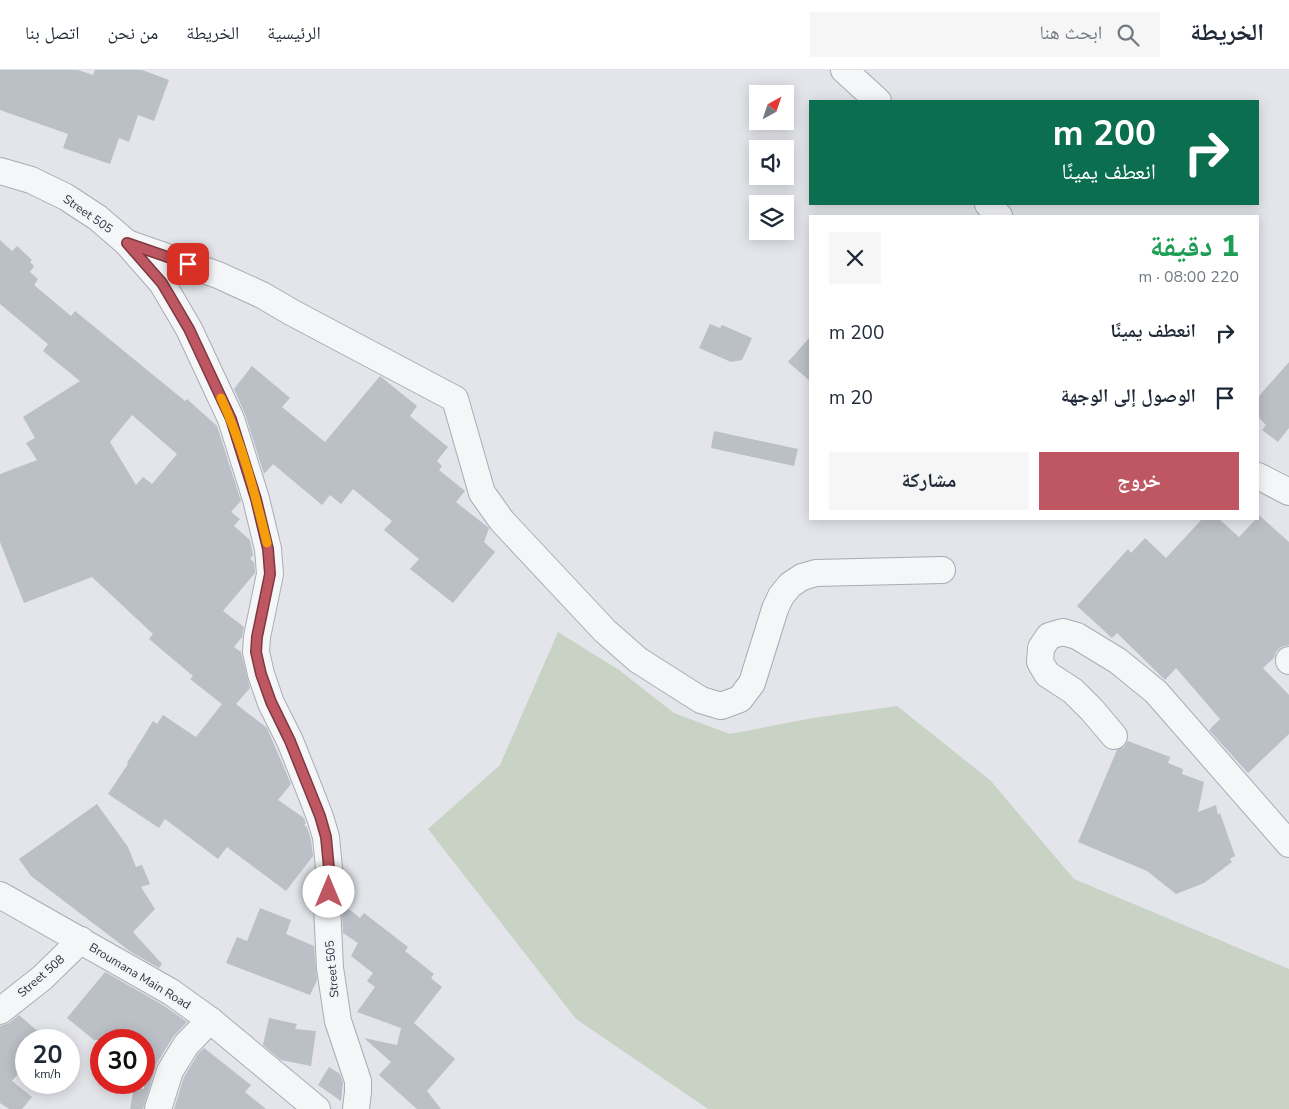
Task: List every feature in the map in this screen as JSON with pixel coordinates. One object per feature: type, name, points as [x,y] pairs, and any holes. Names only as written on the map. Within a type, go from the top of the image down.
[{"type":"street","points":[[844,70],[877,100]]},
{"type":"street","name":"Street 505","points":[[0,170],[31,180],[66,197],[98,218],[127,243],[162,283],[189,329],[231,419],[256,499],[268,549],[270,574],[257,637],[256,652],[261,674],[271,702],[290,741],[320,816],[326,837],[330,879],[328,906],[330,968],[338,1021],[358,1081],[356,1109]]},
{"type":"street","points":[[989,205],[998,215]]},
{"type":"street","points":[[127,243],[218,275],[262,295],[456,399],[482,493],[502,521],[605,631],[638,660],[701,700],[721,706],[740,700],[752,683],[775,609],[781,596],[790,585],[802,577],[816,572],[942,570]]},
{"type":"street","points":[[1259,477],[1289,492]]},
{"type":"street","points":[[1114,736],[1073,691],[1047,674],[1040,662],[1041,648],[1049,636],[1063,632],[1077,636],[1118,661],[1156,692],[1289,844]]},
{"type":"street","name":"Broumana Main Road","points":[[0,895],[171,992],[210,1020],[317,1109]]},
{"type":"street","name":"Street 508","points":[[0,1011],[42,978],[81,940]]},
{"type":"street","points":[[158,1109],[170,1071],[186,1045],[210,1020]]},
{"type":"green space","points":[[558,632],[619,670],[674,713],[730,734],[813,718],[897,706],[990,780],[1074,879],[1289,969],[1289,1109],[708,1109],[576,1019],[428,829],[500,765]]},
{"type":"building","points":[[0,70],[78,70],[93,75],[95,70],[142,70],[169,80],[154,121],[138,115],[129,142],[119,138],[110,164],[63,148],[68,134],[0,110]]},
{"type":"building","points":[[0,240],[12,251],[17,246],[32,260],[30,262],[34,266],[30,272],[38,279],[34,285],[71,316],[75,311],[185,401],[187,399],[217,426],[241,501],[231,512],[240,519],[234,526],[250,540],[253,555],[250,559],[254,562],[255,573],[223,611],[244,627],[242,637],[234,647],[241,652],[250,688],[236,704],[267,728],[291,784],[278,800],[304,818],[306,823],[304,825],[307,827],[311,840],[313,856],[286,891],[227,847],[218,859],[165,819],[159,828],[108,794],[153,721],[157,724],[163,715],[196,737],[222,704],[190,679],[193,676],[149,639],[153,634],[92,577],[24,603],[0,542],[0,474],[37,460],[26,443],[35,438],[23,417],[80,381],[43,351],[48,344],[0,304]],"holes":[[[132,415],[177,454],[152,484],[143,477],[136,485],[110,442]]]},
{"type":"building","points":[[710,324],[720,328],[722,325],[752,338],[742,360],[731,362],[699,348]]},
{"type":"building","points":[[809,338],[809,380],[788,362]]},
{"type":"building","points":[[1289,362],[1289,428],[1278,442],[1262,430],[1266,425],[1259,418],[1259,396]]},
{"type":"building","points":[[252,366],[290,398],[282,407],[325,442],[380,376],[417,406],[410,416],[448,447],[437,461],[442,466],[439,470],[465,491],[456,502],[489,528],[484,542],[495,552],[453,603],[410,569],[419,559],[384,530],[392,521],[353,489],[341,504],[330,495],[322,505],[273,464],[264,474],[245,414],[234,389]]},
{"type":"building","points":[[714,431],[798,449],[794,466],[711,448]]},
{"type":"building","points":[[1259,515],[1289,542],[1289,645],[1281,647],[1276,652],[1274,658],[1263,668],[1289,695],[1289,734],[1248,773],[1209,730],[1220,719],[1176,668],[1165,680],[1117,633],[1112,638],[1077,606],[1128,549],[1131,553],[1145,538],[1166,558],[1201,520],[1220,520],[1239,537],[1255,520],[1259,520]]},
{"type":"building","points":[[1128,741],[1170,757],[1168,763],[1183,769],[1182,774],[1204,782],[1198,812],[1216,805],[1218,815],[1220,813],[1235,856],[1230,859],[1232,862],[1204,883],[1176,894],[1147,871],[1078,842],[1117,750],[1124,747]]},
{"type":"building","points":[[97,804],[128,847],[136,867],[142,865],[150,884],[141,887],[155,909],[133,932],[162,964],[159,968],[131,952],[31,876],[19,859]]},
{"type":"building","points":[[345,906],[360,918],[364,913],[408,947],[405,951],[434,974],[431,978],[442,987],[414,1023],[455,1059],[427,1091],[441,1109],[417,1109],[379,1075],[391,1062],[364,1038],[397,1045],[401,1028],[357,1012],[375,987],[367,981],[373,973],[351,956],[358,943],[343,933],[342,910]]},
{"type":"building","points":[[260,908],[291,920],[286,934],[314,946],[317,980],[310,995],[226,963],[237,937],[247,941]]},
{"type":"building","points":[[105,972],[163,1005],[187,1022],[173,1037],[155,1070],[155,1029],[90,1029],[90,1037],[67,1018]]},
{"type":"building","points":[[19,1015],[35,1029],[15,1029],[15,1077],[12,1081],[15,1083],[15,1094],[28,1094],[32,1097],[22,1109],[9,1109],[0,1103],[0,1026],[9,1023]]},
{"type":"building","points":[[269,1018],[297,1024],[295,1029],[316,1031],[311,1066],[281,1060],[263,1045]]},
{"type":"building","points":[[204,1048],[251,1085],[245,1092],[266,1109],[174,1109],[184,1077],[198,1054]]},
{"type":"building","points":[[329,1067],[340,1074],[343,1083],[341,1101],[318,1085]]},
{"type":"building","points":[[133,1094],[148,1094],[143,1109],[130,1109]]},
{"type":"slow traffic","points":[[221,398],[231,419],[256,499],[267,543]]},
{"type":"route","points":[[188,264],[127,243],[162,283],[189,329],[231,419],[256,499],[268,549],[270,574],[257,637],[256,652],[261,674],[271,702],[290,741],[320,816],[326,837],[330,879],[329,892]]}]
